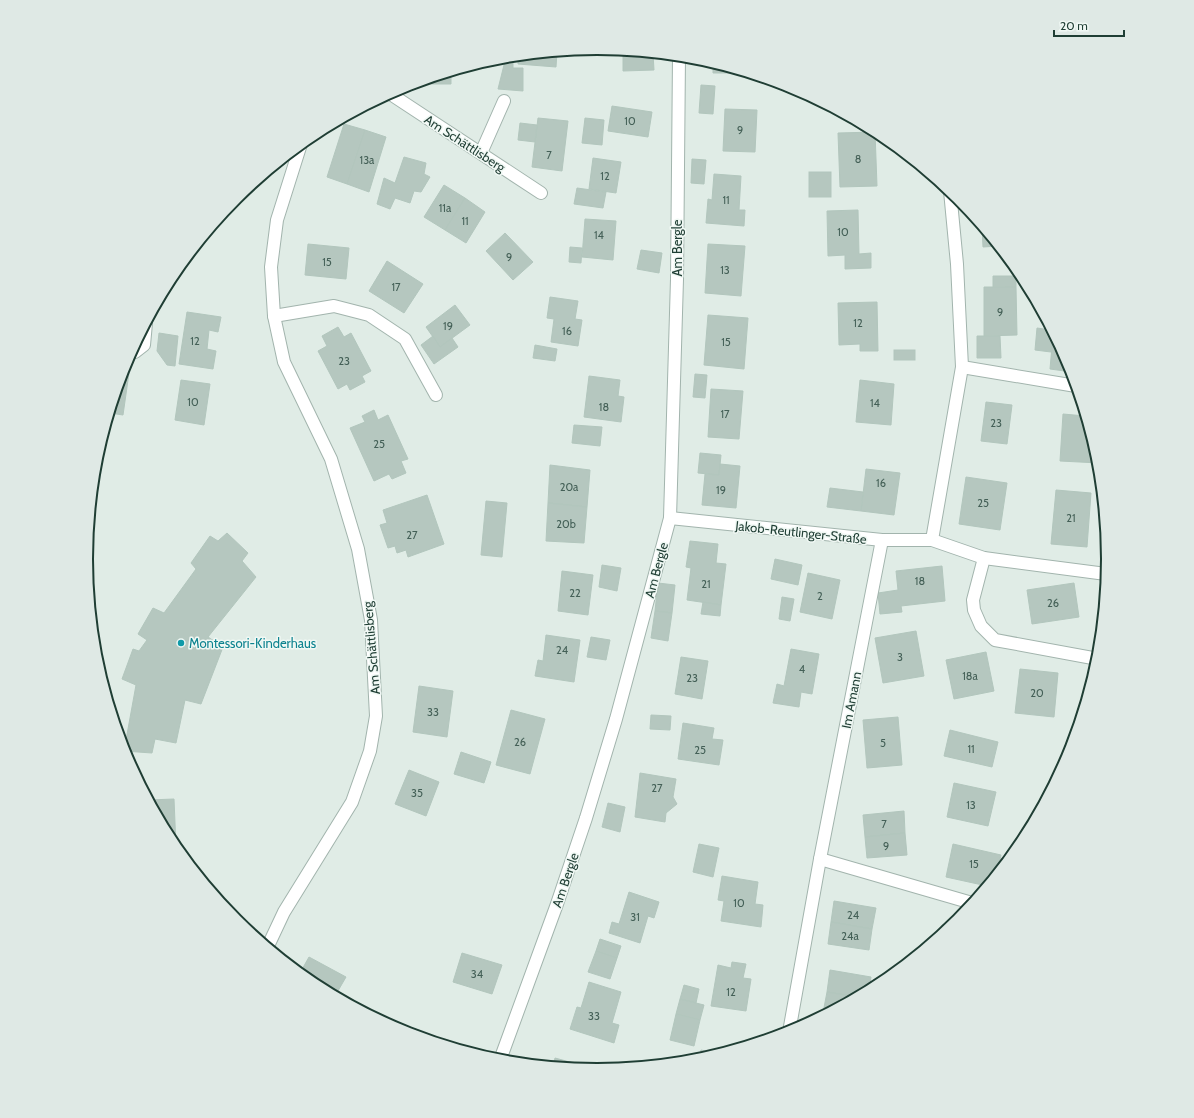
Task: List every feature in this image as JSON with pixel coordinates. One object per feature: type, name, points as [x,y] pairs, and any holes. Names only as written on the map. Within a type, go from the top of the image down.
[{"type":"street","name":"Am Bergle","points":[[502,1054],[557,904],[586,818],[616,719],[670,518],[677,279],[679,62]]},
{"type":"street","name":"Am Schättlisberg","points":[[396,97],[541,193]]},
{"type":"street","points":[[481,153],[504,101]]},
{"type":"street","name":"Am Schättlisberg","points":[[270,942],[284,912],[352,802],[370,751],[376,716],[371,620],[358,548],[331,459],[284,362],[274,316],[271,267],[278,220],[298,153]]},
{"type":"street","points":[[932,540],[962,367],[956,257],[951,201]]},
{"type":"street","points":[[274,316],[334,306],[368,315],[405,339],[436,395]]},
{"type":"street","points":[[139,350],[144,346],[145,336]]},
{"type":"street","points":[[962,367],[1070,385]]},
{"type":"street","name":"Jakob-Reutlinger-Straße","points":[[670,518],[882,540],[932,540],[984,558],[1101,573]]},
{"type":"street","name":"Im Amann","points":[[795,1023],[820,859],[882,540]]},
{"type":"street","points":[[984,558],[974,600],[974,610],[982,626],[996,640],[1091,658]]},
{"type":"street","points":[[820,859],[966,901]]},
{"type":"building","points":[[623,56],[653,58],[654,70],[623,71]]},
{"type":"building","points":[[557,57],[556,67],[518,64],[518,61]]},
{"type":"building","points":[[513,62],[513,68],[523,68],[523,91],[498,89],[504,64]]},
{"type":"building","points":[[713,69],[730,73],[713,73]]},
{"type":"building","points":[[451,77],[451,84],[433,84],[433,83]]},
{"type":"building","points":[[701,85],[715,86],[713,114],[699,113]]},
{"type":"building","points":[[612,106],[652,112],[648,137],[608,131]]},
{"type":"building","points":[[725,109],[757,110],[755,152],[723,151]]},
{"type":"building","points":[[538,118],[568,121],[562,171],[532,167]]},
{"type":"building","points":[[585,118],[604,120],[602,145],[582,143]]},
{"type":"building","points":[[520,123],[537,125],[535,142],[518,140]]},
{"type":"building","points":[[344,124],[365,130],[347,184],[327,177]]},
{"type":"building","points":[[365,130],[386,137],[369,192],[347,184]]},
{"type":"building","points":[[864,132],[875,139],[877,186],[840,187],[838,133]]},
{"type":"building","points":[[404,157],[426,163],[424,174],[430,177],[421,192],[414,191],[410,203],[395,198],[390,209],[377,204],[384,178],[395,183]]},
{"type":"building","points":[[593,158],[621,162],[616,193],[589,189]]},
{"type":"building","points":[[692,159],[706,160],[704,184],[691,183]]},
{"type":"building","points":[[809,172],[831,172],[831,197],[809,197]]},
{"type":"building","points":[[714,174],[741,176],[739,210],[745,210],[744,226],[706,223],[708,199],[712,200]]},
{"type":"building","points":[[444,185],[465,198],[445,230],[424,217]]},
{"type":"building","points":[[577,188],[606,192],[603,208],[574,204]]},
{"type":"building","points":[[465,198],[485,212],[466,243],[445,230]]},
{"type":"building","points":[[858,210],[859,254],[871,253],[871,268],[845,269],[845,255],[828,256],[827,211]]},
{"type":"building","points":[[585,219],[616,221],[613,260],[582,257]]},
{"type":"building","points":[[505,233],[533,262],[513,280],[486,251]]},
{"type":"building","points":[[982,235],[992,246],[983,247]]},
{"type":"building","points":[[308,244],[349,248],[346,279],[305,275]]},
{"type":"building","points":[[708,244],[745,246],[741,296],[705,293]]},
{"type":"building","points":[[570,247],[582,248],[581,263],[569,262]]},
{"type":"building","points":[[641,250],[662,253],[659,273],[637,269]]},
{"type":"building","points":[[387,261],[423,284],[404,313],[369,291]]},
{"type":"building","points":[[993,276],[1014,276],[1016,279],[1016,287],[993,288]]},
{"type":"building","points":[[984,287],[1016,287],[1017,335],[984,336]]},
{"type":"building","points":[[550,297],[578,301],[575,319],[582,320],[578,346],[551,342],[554,319],[547,318]]},
{"type":"building","points":[[877,302],[878,351],[860,351],[860,344],[839,345],[838,303]]},
{"type":"building","points":[[455,305],[470,325],[440,347],[426,327]]},
{"type":"building","points":[[187,312],[221,317],[218,332],[209,330],[207,349],[216,351],[213,369],[179,364]]},
{"type":"building","points":[[708,315],[748,318],[744,369],[704,365]]},
{"type":"building","points":[[338,327],[344,337],[351,333],[371,371],[362,376],[365,382],[350,390],[347,384],[338,389],[318,351],[327,346],[322,336]]},
{"type":"building","points":[[1037,328],[1045,329],[1052,342],[1051,352],[1035,350]]},
{"type":"building","points":[[159,333],[178,336],[175,366],[167,365],[157,351]]},
{"type":"building","points":[[433,336],[440,347],[452,338],[458,347],[434,364],[421,345]]},
{"type":"building","points":[[977,336],[1000,336],[1001,358],[977,358]]},
{"type":"building","points":[[1052,343],[1065,371],[1050,369]]},
{"type":"building","points":[[535,345],[557,349],[555,361],[533,358]]},
{"type":"building","points":[[894,350],[915,350],[915,360],[894,360]]},
{"type":"building","points":[[129,373],[129,373],[123,415],[115,414]]},
{"type":"building","points":[[695,374],[707,375],[705,398],[693,397]]},
{"type":"building","points":[[589,376],[620,380],[618,396],[624,397],[621,422],[584,417]]},
{"type":"building","points":[[181,380],[210,384],[204,425],[175,420]]},
{"type":"building","points":[[860,380],[894,384],[891,425],[856,422]]},
{"type":"building","points":[[711,389],[743,391],[739,439],[708,437]]},
{"type":"building","points":[[986,402],[1012,405],[1007,444],[981,441]]},
{"type":"building","points":[[374,410],[378,420],[388,415],[408,459],[401,461],[406,473],[392,479],[389,474],[374,481],[350,428],[365,422],[362,416]]},
{"type":"building","points":[[1063,414],[1080,416],[1091,463],[1060,461]]},
{"type":"building","points":[[574,425],[602,427],[600,446],[572,443]]},
{"type":"building","points":[[700,453],[721,455],[719,475],[698,473]]},
{"type":"building","points":[[720,464],[740,466],[736,508],[702,505],[705,474],[719,475]]},
{"type":"building","points":[[550,465],[590,470],[587,507],[548,503]]},
{"type":"building","points":[[866,469],[900,473],[894,515],[861,511]]},
{"type":"building","points":[[966,477],[1007,483],[1000,530],[959,524]]},
{"type":"building","points":[[830,488],[863,492],[861,511],[827,507]]},
{"type":"building","points":[[1056,490],[1091,493],[1087,547],[1051,544]]},
{"type":"building","points":[[427,495],[444,544],[408,557],[406,550],[397,553],[395,546],[388,548],[380,525],[387,523],[383,510]]},
{"type":"building","points":[[486,501],[507,503],[502,557],[481,555]]},
{"type":"building","points":[[548,503],[587,507],[584,543],[546,541]]},
{"type":"building","name":"Montessori-Kinderhaus","points":[[227,533],[248,553],[242,561],[256,577],[208,637],[223,647],[201,704],[185,700],[176,743],[155,739],[152,753],[131,751],[126,739],[136,685],[122,679],[133,649],[139,651],[147,640],[138,634],[153,608],[164,613],[196,569],[191,563],[210,536],[218,541]]},
{"type":"building","points":[[690,541],[718,544],[716,563],[726,564],[721,605],[687,600],[691,568],[686,567]]},
{"type":"building","points":[[775,559],[802,565],[798,585],[771,579]]},
{"type":"building","points":[[602,565],[621,568],[617,591],[599,587]]},
{"type":"building","points":[[942,566],[945,601],[901,606],[902,612],[880,614],[878,593],[898,590],[896,571]]},
{"type":"building","points":[[562,571],[593,575],[588,615],[558,611]]},
{"type":"building","points":[[808,573],[840,580],[832,619],[800,612]]},
{"type":"building","points":[[658,583],[675,585],[672,613],[655,611]]},
{"type":"building","points":[[1074,583],[1079,617],[1032,624],[1027,590]]},
{"type":"building","points":[[782,597],[794,599],[790,621],[779,619]]},
{"type":"building","points":[[703,602],[721,605],[720,616],[701,614]]},
{"type":"building","points":[[655,611],[672,613],[668,641],[651,638]]},
{"type":"building","points":[[916,631],[924,676],[883,683],[875,638]]},
{"type":"building","points":[[546,635],[580,640],[574,682],[535,676],[538,660],[543,661]]},
{"type":"building","points":[[591,637],[610,640],[606,660],[587,657]]},
{"type":"building","points":[[791,649],[819,654],[812,694],[801,692],[799,707],[773,703],[777,684],[784,686]]},
{"type":"building","points":[[986,652],[994,691],[954,699],[946,660]]},
{"type":"building","points":[[681,657],[708,661],[702,699],[675,694]]},
{"type":"building","points":[[1020,669],[1058,673],[1054,717],[1015,713]]},
{"type":"building","points":[[419,686],[453,691],[447,737],[413,732]]},
{"type":"building","points":[[511,710],[545,719],[530,774],[496,765]]},
{"type":"building","points":[[651,715],[671,716],[670,730],[650,729]]},
{"type":"building","points":[[898,717],[902,765],[867,768],[863,720]]},
{"type":"building","points":[[683,723],[714,728],[712,739],[723,740],[719,765],[678,759]]},
{"type":"building","points":[[950,730],[998,742],[992,767],[944,756]]},
{"type":"building","points":[[461,752],[491,762],[484,783],[454,774]]},
{"type":"building","points":[[409,770],[439,782],[426,816],[395,804]]},
{"type":"building","points":[[640,773],[676,779],[673,797],[677,804],[666,813],[665,822],[635,817]]},
{"type":"building","points":[[954,783],[996,792],[988,826],[947,817]]},
{"type":"building","points":[[174,799],[175,835],[161,811],[155,800]]},
{"type":"building","points":[[608,803],[625,807],[620,832],[602,827]]},
{"type":"building","points":[[904,811],[905,833],[865,837],[863,815]]},
{"type":"building","points":[[905,833],[907,855],[867,858],[865,837]]},
{"type":"building","points":[[699,844],[719,848],[713,877],[693,872]]},
{"type":"building","points":[[953,844],[1001,855],[999,863],[981,885],[946,877]]},
{"type":"building","points":[[722,876],[758,882],[755,904],[763,905],[761,927],[721,921],[724,901],[718,900]]},
{"type":"building","points":[[629,892],[659,902],[654,918],[648,916],[640,943],[609,933],[612,922],[619,924]]},
{"type":"building","points":[[834,901],[876,908],[872,929],[831,922]]},
{"type":"building","points":[[831,922],[872,929],[869,950],[828,944]]},
{"type":"building","points":[[600,939],[621,946],[617,958],[596,951]]},
{"type":"building","points":[[596,951],[617,958],[610,979],[588,972]]},
{"type":"building","points":[[462,953],[502,965],[492,994],[453,982]]},
{"type":"building","points":[[309,957],[346,977],[338,991],[303,968]]},
{"type":"building","points":[[732,962],[746,964],[743,978],[751,979],[746,1011],[711,1006],[718,965],[731,968]]},
{"type":"building","points":[[830,970],[871,977],[870,982],[848,996],[827,992]]},
{"type":"building","points":[[589,982],[621,992],[612,1023],[619,1025],[614,1043],[570,1029],[577,1007],[581,1008]]},
{"type":"building","points":[[684,985],[699,989],[696,1003],[680,999]]},
{"type":"building","points":[[827,992],[848,996],[824,1009]]},
{"type":"building","points":[[680,999],[704,1005],[700,1020],[676,1014]]},
{"type":"building","points":[[676,1014],[700,1020],[694,1046],[670,1040]]},
{"type":"building","points":[[555,1058],[570,1062],[564,1062],[554,1061]]},
{"type":"place","name":"Montessori-Kinderhaus","points":[[181,643]]}]
